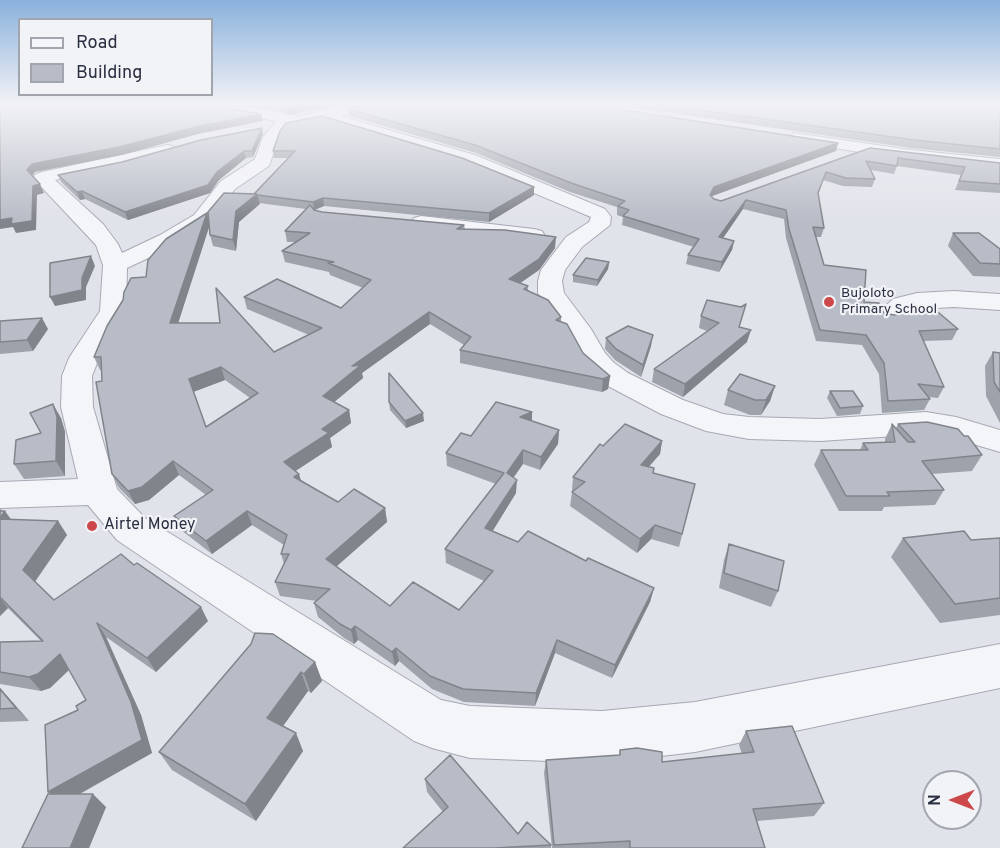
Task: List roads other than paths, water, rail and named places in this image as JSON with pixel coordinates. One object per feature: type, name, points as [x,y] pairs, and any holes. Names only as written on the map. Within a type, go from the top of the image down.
[{"type":"street","points":[[115,265],[168,240],[201,219],[228,185],[263,162],[269,143]]},
{"type":"street","points":[[417,143],[469,159],[598,213],[601,217],[598,225],[574,242],[553,270],[550,281],[555,301],[577,329],[593,358],[617,379],[697,418],[748,428],[820,430],[926,423],[956,428],[1000,441]]},
{"type":"street","points":[[826,143],[1000,164]]},
{"type":"street","points":[[182,146],[124,162],[42,178],[95,229],[106,244],[115,265],[113,310],[84,358],[77,376],[78,407],[99,491],[107,504],[131,529],[432,723],[470,732],[602,737],[694,727],[1000,666]]},
{"type":"street","points":[[838,160],[866,148]]},
{"type":"street","points":[[404,220],[574,242]]},
{"type":"street","points":[[889,315],[902,304],[917,301],[954,299],[1000,302]]},
{"type":"street","points":[[0,495],[99,491]]},
{"type":"place","name":"Bujoloto Primary School","points":[[829,302]]},
{"type":"place","name":"Airtel Money","points":[[92,526]]}]
